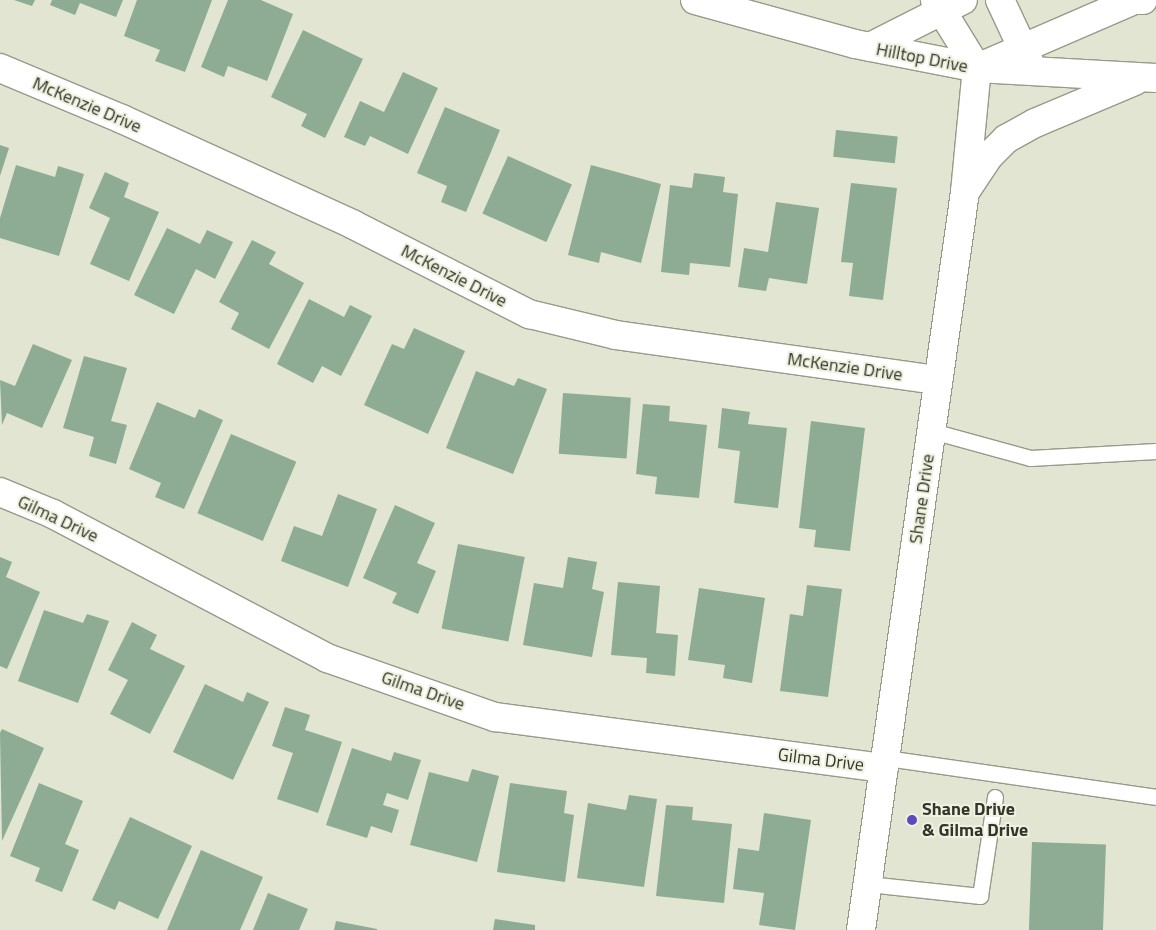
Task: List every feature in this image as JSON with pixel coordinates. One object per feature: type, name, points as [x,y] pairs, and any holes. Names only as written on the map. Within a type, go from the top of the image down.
[{"type":"street","name":"Hilltop Drive","points":[[695,0],[870,47],[977,68],[1149,78]]},
{"type":"street","points":[[1000,0],[1034,72]]},
{"type":"street","points":[[870,47],[946,4],[977,68],[1132,0]]},
{"type":"street","name":"McKenzie Drive","points":[[0,68],[122,119],[352,224],[529,314],[616,335],[938,380]]},
{"type":"street","name":"Shane Drive","points":[[861,930],[965,192],[977,68]]},
{"type":"street","points":[[965,192],[990,156],[1006,139],[1034,123],[1149,78]]},
{"type":"street","name":"Gilma Drive","points":[[0,492],[53,514],[327,658],[495,717],[885,763]]},
{"type":"lane","points":[[932,431],[1030,458],[1156,450]]},
{"type":"lane","points":[[885,763],[1156,797]]},
{"type":"lane","points":[[868,884],[980,896],[995,797]]},
{"type":"building","points":[[14,0],[35,0],[32,6]]},
{"type":"building","points":[[52,0],[123,0],[116,17],[80,3],[75,15],[50,5]]},
{"type":"building","points":[[137,0],[212,0],[185,72],[155,61],[160,50],[124,36]]},
{"type":"building","points":[[228,0],[261,0],[293,14],[267,81],[228,66],[224,77],[201,67]]},
{"type":"building","points":[[303,30],[363,59],[325,138],[301,126],[307,114],[271,97]]},
{"type":"building","points":[[403,72],[438,88],[408,154],[370,136],[365,146],[344,137],[360,101],[384,112]]},
{"type":"building","points":[[445,107],[500,130],[466,212],[441,202],[447,186],[417,173]]},
{"type":"building","points":[[836,130],[898,136],[895,163],[833,157]]},
{"type":"building","points":[[0,145],[9,148],[0,176]]},
{"type":"building","points":[[508,156],[572,184],[546,242],[482,214]]},
{"type":"building","points":[[16,165],[55,177],[58,166],[84,174],[59,256],[0,238],[0,218]]},
{"type":"building","points":[[591,165],[661,184],[641,263],[601,252],[599,263],[568,255]]},
{"type":"building","points":[[105,172],[129,183],[124,197],[159,212],[129,281],[90,264],[110,218],[89,208]]},
{"type":"building","points":[[694,173],[725,177],[723,192],[738,194],[730,267],[690,263],[689,275],[661,272],[670,185],[692,188]]},
{"type":"building","points":[[851,183],[897,188],[883,300],[849,296],[853,263],[841,262]]},
{"type":"building","points":[[776,202],[819,208],[807,284],[769,278],[766,291],[738,287],[744,248],[768,252]]},
{"type":"building","points":[[167,228],[200,244],[207,230],[233,242],[215,279],[196,269],[174,314],[134,295]]},
{"type":"building","points":[[252,240],[276,252],[269,264],[304,283],[269,349],[231,329],[239,313],[219,302]]},
{"type":"building","points":[[309,299],[344,317],[350,305],[372,316],[341,376],[322,366],[313,383],[277,364]]},
{"type":"building","points":[[414,328],[465,351],[428,434],[364,405],[392,344],[404,349]]},
{"type":"building","points":[[33,344],[72,360],[42,428],[7,413],[2,425],[0,380],[15,386]]},
{"type":"building","points":[[84,356],[127,368],[111,421],[127,425],[116,464],[89,456],[94,437],[63,428]]},
{"type":"building","points":[[476,371],[514,386],[518,378],[547,389],[513,474],[446,448]]},
{"type":"building","points":[[563,393],[631,398],[627,459],[559,454]]},
{"type":"building","points":[[157,402],[195,418],[199,409],[223,420],[184,509],[155,497],[161,483],[129,469]]},
{"type":"building","points":[[643,404],[670,406],[669,421],[707,425],[699,498],[655,494],[657,477],[636,474]]},
{"type":"building","points":[[722,408],[750,412],[748,424],[787,428],[778,508],[734,503],[740,451],[718,448]]},
{"type":"building","points":[[811,421],[865,428],[850,551],[814,547],[816,530],[799,528]]},
{"type":"building","points":[[231,434],[296,462],[263,541],[197,513]]},
{"type":"building","points":[[338,494],[377,509],[348,587],[281,561],[294,526],[322,536]]},
{"type":"building","points":[[395,505],[435,523],[417,563],[436,571],[418,614],[392,603],[397,593],[363,578]]},
{"type":"building","points":[[458,544],[525,557],[508,641],[442,628]]},
{"type":"building","points":[[0,557],[12,562],[6,577],[40,592],[7,669],[0,666]]},
{"type":"building","points":[[568,557],[597,562],[592,589],[604,592],[592,657],[523,645],[534,583],[563,588]]},
{"type":"building","points":[[618,582],[660,586],[656,633],[678,635],[675,676],[646,673],[647,658],[611,655]]},
{"type":"building","points":[[807,585],[842,589],[828,697],[780,691],[790,614],[803,616]]},
{"type":"building","points":[[699,588],[765,598],[752,683],[723,678],[725,665],[688,660]]},
{"type":"building","points":[[44,610],[83,623],[87,614],[109,621],[78,703],[18,681]]},
{"type":"building","points":[[132,622],[157,635],[150,649],[185,666],[150,734],[110,714],[128,680],[108,670]]},
{"type":"building","points":[[205,684],[243,702],[247,692],[269,702],[233,780],[173,752]]},
{"type":"building","points":[[285,707],[310,715],[305,730],[342,742],[318,813],[277,799],[293,753],[272,746]]},
{"type":"building","points":[[2,729],[44,748],[2,841],[0,733]]},
{"type":"building","points":[[352,748],[391,761],[394,752],[421,760],[408,800],[387,793],[383,805],[399,810],[392,833],[371,826],[367,838],[326,825]]},
{"type":"building","points":[[472,769],[499,776],[477,862],[410,845],[429,772],[468,782]]},
{"type":"building","points":[[39,783],[83,801],[65,844],[79,850],[62,892],[35,881],[40,868],[10,856]]},
{"type":"building","points":[[510,783],[567,791],[564,813],[574,815],[565,882],[497,872]]},
{"type":"building","points":[[629,795],[657,799],[644,887],[577,878],[588,803],[626,810]]},
{"type":"building","points":[[666,805],[693,807],[692,820],[732,824],[724,903],[656,896]]},
{"type":"building","points":[[764,813],[811,820],[795,930],[759,925],[764,893],[733,889],[738,848],[759,851]]},
{"type":"building","points":[[130,817],[192,846],[158,919],[119,901],[115,910],[92,900]]},
{"type":"building","points":[[1032,842],[1106,845],[1103,930],[1029,930]]},
{"type":"building","points":[[201,850],[263,877],[240,930],[167,930]]},
{"type":"building","points":[[268,893],[308,909],[299,930],[253,930]]},
{"type":"building","points":[[495,919],[535,925],[535,930],[493,930]]},
{"type":"building","points":[[336,921],[377,929],[377,930],[334,930]]},
{"type":"place","name":"Shane Drive & Gilma Drive","points":[[912,820]]}]
